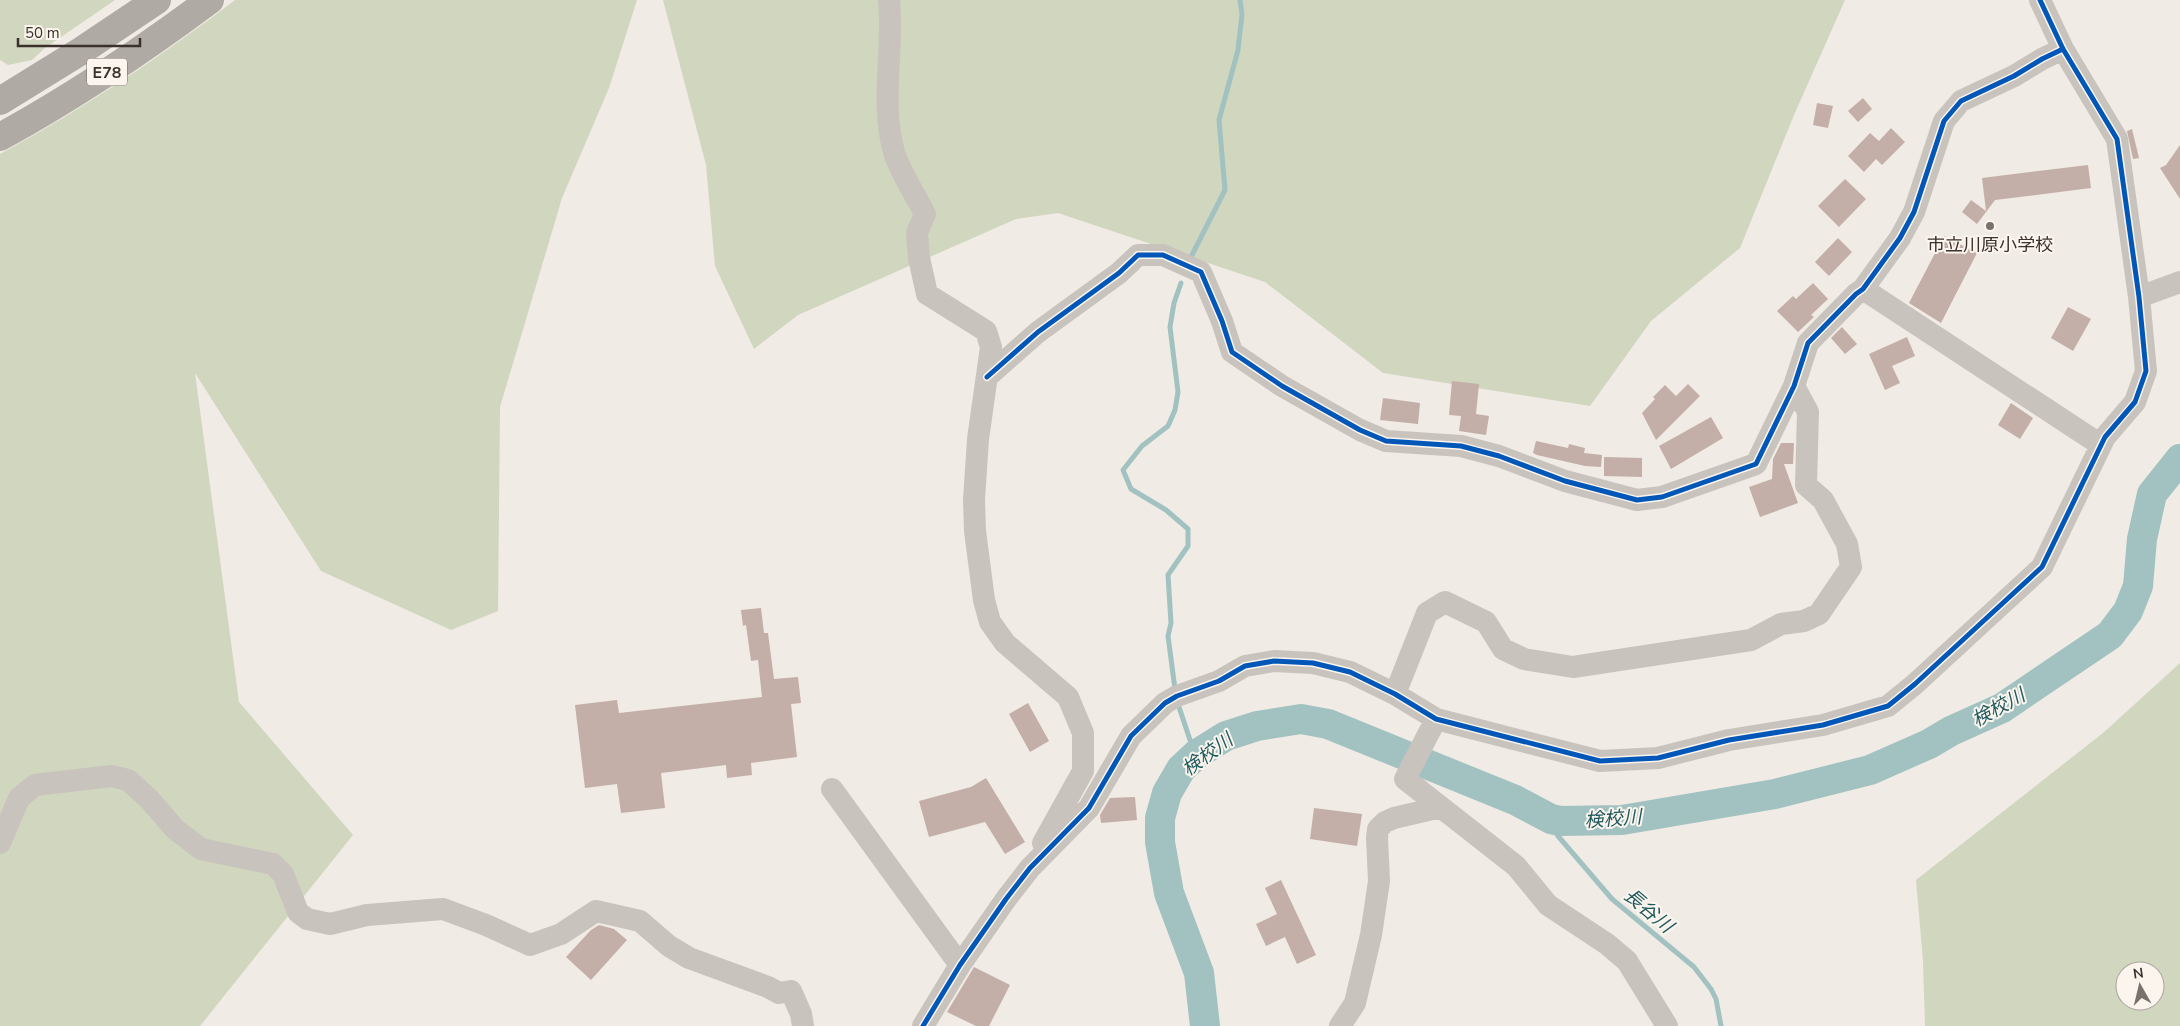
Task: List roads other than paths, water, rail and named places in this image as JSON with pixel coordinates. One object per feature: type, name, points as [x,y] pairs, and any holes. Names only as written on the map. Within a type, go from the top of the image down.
[{"type":"highway","name":"E78","points":[[0,101],[81,51],[157,0]]},
{"type":"highway","name":"E78","points":[[0,137],[44,113],[141,50],[210,0]]},
{"type":"street","points":[[889,0],[891,17],[887,70],[894,153],[924,214],[917,234],[919,258],[927,294],[986,331],[991,347],[978,439],[974,500],[975,531],[984,600],[990,622],[1005,643],[1068,697],[1083,733],[1082,771],[1030,868],[960,965],[923,1026]]},
{"type":"street","points":[[1030,868],[1089,808],[1131,736],[1165,703],[1177,696],[1219,681],[1245,666],[1274,662],[1313,663],[1350,672],[1395,694],[1431,728],[1600,761],[1658,758],[1729,740],[1823,725],[1888,706],[1915,684],[2042,567],[2105,437],[2135,402],[2146,371],[2139,297],[2117,139],[2062,49],[2040,0]]},
{"type":"street","points":[[987,377],[1038,332],[1119,273],[1138,255],[1163,255],[1201,272],[1222,321],[1232,352],[1282,386],[1360,430],[1386,441],[1461,446],[1499,456],[1564,481],[1637,500],[1662,497],[1756,464],[1794,386],[1808,343],[1863,289],[1900,238],[1914,212],[1944,121],[1961,101],[2014,76],[2062,49]]},
{"type":"street","points":[[2139,297],[2180,282]]},
{"type":"street","points":[[1863,289],[2101,445]]},
{"type":"street","points":[[1395,694],[1427,613],[1445,602],[1486,622],[1502,649],[1524,659],[1573,667],[1751,640],[1781,624],[1804,621],[1819,614],[1851,567],[1847,544],[1823,500],[1806,484],[1808,412],[1794,386]]},
{"type":"street","points":[[1431,728],[1405,779],[1516,866],[1548,905],[1607,944],[1627,961],[1667,1026]]},
{"type":"street","points":[[0,843],[19,798],[35,785],[111,776],[120,778],[128,780],[149,799],[175,829],[201,849],[272,864],[283,874],[298,912],[306,919],[317,923],[330,924],[390,912],[443,909],[486,925],[530,945],[561,934],[596,911],[640,921],[669,946],[689,958],[768,987],[779,994],[791,991],[801,1014],[803,1026]]},
{"type":"street","points":[[832,788],[960,965]]},
{"type":"street","points":[[1340,1026],[1355,1003],[1371,935],[1379,881],[1378,829],[1385,822],[1394,818],[1441,806]]},
{"type":"waterway","points":[[1191,257],[1225,190],[1219,120],[1238,50],[1242,14],[1240,0]]},
{"type":"waterway","points":[[1175,689],[1168,636],[1171,623],[1168,575],[1188,546],[1188,529],[1166,510],[1131,489],[1123,470],[1142,446],[1168,426],[1175,410],[1178,392],[1170,327],[1174,303],[1181,283]]},
{"type":"waterway","name":"検校川","points":[[1205,1026],[1199,973],[1169,893],[1160,842],[1160,818],[1167,793],[1181,769],[1197,754],[1226,736],[1257,726],[1301,719],[1328,724],[1515,800],[1551,819],[1560,821],[1622,820],[1775,794],[1870,770],[1929,744],[1951,731],[2002,708],[2110,635],[2128,611],[2138,586],[2142,539],[2152,494],[2180,459]]},
{"type":"waterway","points":[[1178,704],[1192,746],[1197,754]]},
{"type":"waterway","name":"長谷川","points":[[1551,819],[1558,836],[1612,899],[1694,967],[1711,989],[1716,999],[1721,1026]]},
{"type":"place","name":"市立川原小学校","points":[[1990,226]]}]
